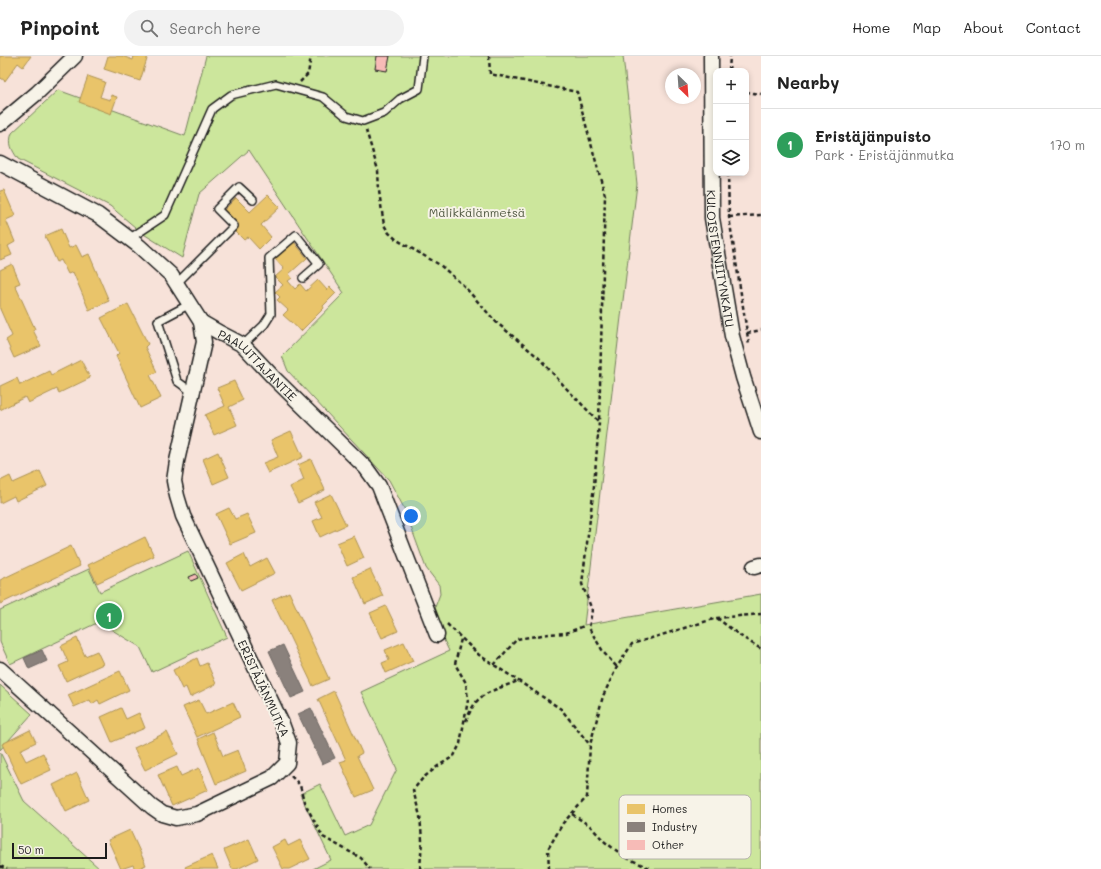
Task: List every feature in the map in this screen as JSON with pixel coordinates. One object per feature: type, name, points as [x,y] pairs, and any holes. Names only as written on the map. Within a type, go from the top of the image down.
[{"type":"street","points":[[0,124],[38,93],[75,56]]},
{"type":"street","name":"KULOISTENNIITYNKATU","points":[[710,56],[712,218],[732,336],[761,432]]},
{"type":"street","name":"PAALUTTAJANTIE","points":[[0,163],[98,215],[139,246],[171,275],[201,322],[243,345],[274,378],[366,468],[379,486],[437,635]]},
{"type":"street","name":"ERISTÄJÄNMUTKA","points":[[0,670],[152,807],[162,814],[176,818],[197,814],[272,778],[287,763],[289,743],[282,724],[184,516],[177,496],[174,481],[177,461],[204,342],[201,322]]},
{"type":"lane","points":[[129,239],[165,215],[212,109],[231,95],[276,84],[323,97],[346,116],[363,121],[384,113],[400,99],[419,89],[423,56]]},
{"type":"lane","points":[[177,283],[234,226],[217,209],[239,187],[253,200]]},
{"type":"lane","points":[[243,345],[264,325],[270,314],[269,258],[296,235],[319,264],[303,278]]},
{"type":"lane","points":[[190,304],[158,321],[177,381],[192,392]]},
{"type":"path","points":[[294,89],[308,74],[311,56]]},
{"type":"path","points":[[489,56],[490,74],[577,92],[605,194],[600,422],[582,584],[592,610],[589,628],[604,653],[617,667]]},
{"type":"path","points":[[728,68],[730,56]]},
{"type":"path","points":[[749,92],[761,94]]},
{"type":"path","points":[[363,121],[378,170],[379,191],[384,225],[389,233],[397,240],[440,265],[463,285],[496,322],[539,358],[600,422]]},
{"type":"path","points":[[728,176],[729,216],[750,347]]},
{"type":"path","points":[[729,216],[761,215]]},
{"type":"path","points":[[747,333],[761,330]]},
{"type":"path","points":[[549,869],[548,849],[563,823],[587,797],[590,745],[603,696],[617,667],[632,644],[717,618],[761,614]]},
{"type":"path","points":[[717,618],[739,635],[761,649]]},
{"type":"path","points":[[446,622],[479,655],[561,709],[590,745]]},
{"type":"path","points":[[494,666],[517,639],[566,633],[584,626]]},
{"type":"path","points":[[420,869],[422,840],[420,816],[413,790],[423,778],[454,756],[460,744],[468,700],[466,683],[455,664],[462,639]]},
{"type":"path","points":[[464,725],[470,711],[479,699],[518,681]]},
{"type":"path","points":[[282,767],[300,785],[304,802],[324,838],[361,858],[370,869]]},
{"type":"path","points":[[572,814],[590,826],[605,842],[619,852]]},
{"type":"path","points":[[629,859],[651,869]]},
{"type":"path","points":[[0,866],[7,869]]},
{"type":"green space","name":"Mälikkälänmetsä","points":[[206,56],[623,56],[637,184],[584,625],[761,594],[761,869],[313,869],[331,860],[300,794],[320,784],[345,836],[369,825],[397,769],[361,692],[449,651],[432,615],[440,594],[439,585],[426,568],[404,508],[389,480],[288,371],[282,356],[344,293],[249,150],[199,194],[182,258],[142,233],[110,206],[18,159],[12,150],[11,144],[12,133],[58,90],[185,136]]},
{"type":"green space","points":[[188,551],[227,637],[152,672],[140,647],[99,622],[10,664],[0,642],[0,610],[89,569],[100,592]]},
{"type":"green space","points":[[0,685],[32,714],[0,750]]},
{"type":"green space","points":[[0,752],[24,801],[100,869],[0,869]]},
{"type":"building: Homes","points":[[0,56],[31,56],[23,67],[18,63],[5,81],[1,78],[0,79]]},
{"type":"building: Homes","points":[[108,56],[122,56],[133,60],[134,56],[148,56],[140,81],[104,69]]},
{"type":"building: Homes","points":[[88,76],[105,82],[100,97],[110,100],[111,95],[117,97],[111,114],[79,102]]},
{"type":"building: Homes","points":[[4,190],[15,216],[6,220],[15,242],[8,246],[12,255],[0,260],[0,191]]},
{"type":"building: Homes","points":[[268,195],[280,207],[261,225],[271,237],[259,249],[248,237],[244,240],[233,229],[223,211],[236,198],[250,212]]},
{"type":"building: Homes","points":[[61,229],[69,248],[76,245],[82,257],[89,254],[109,301],[89,310],[73,272],[68,274],[61,260],[57,262],[45,236]]},
{"type":"building: Homes","points":[[294,242],[307,258],[289,274],[292,278],[288,281],[295,289],[300,284],[306,291],[318,280],[327,290],[330,287],[336,293],[323,306],[324,308],[301,331],[283,315],[288,310],[277,300],[280,297],[275,292],[283,285],[275,277],[284,269],[275,259]]},
{"type":"building: Homes","points":[[12,264],[20,283],[15,285],[41,346],[14,358],[6,340],[12,336],[0,309],[0,270]]},
{"type":"building: Homes","points":[[128,304],[148,344],[145,347],[157,372],[150,375],[161,398],[140,408],[116,356],[119,353],[101,318]]},
{"type":"building: Homes","points":[[81,360],[90,378],[59,393],[57,389],[28,403],[25,397],[0,410],[0,386],[17,378],[20,385],[49,371],[51,375]]},
{"type":"building: Homes","points":[[234,381],[243,400],[229,407],[237,425],[214,435],[205,415],[225,406],[217,388]]},
{"type":"building: Homes","points":[[291,431],[303,457],[268,473],[263,463],[278,457],[271,440]]},
{"type":"building: Homes","points":[[218,452],[229,477],[213,484],[203,459]]},
{"type":"building: Homes","points":[[311,459],[325,490],[298,503],[290,487],[304,480],[298,465]]},
{"type":"building: Homes","points":[[40,471],[47,486],[16,501],[14,496],[0,503],[0,481],[10,476],[13,483]]},
{"type":"building: Homes","points":[[331,494],[346,525],[320,537],[313,521],[322,517],[314,502]]},
{"type":"building: Homes","points":[[229,508],[235,519],[247,514],[256,533],[230,544],[216,514]]},
{"type":"building: Homes","points":[[354,536],[364,558],[347,566],[337,543]]},
{"type":"building: Homes","points":[[145,537],[154,556],[97,583],[88,565]]},
{"type":"building: Homes","points":[[71,546],[80,566],[0,604],[0,580]]},
{"type":"building: Homes","points":[[244,554],[250,567],[267,558],[275,573],[241,590],[227,563]]},
{"type":"building: Homes","points":[[370,569],[383,596],[365,604],[353,577]]},
{"type":"building: Homes","points":[[289,592],[329,679],[313,686],[272,600]]},
{"type":"building: Homes","points":[[386,606],[398,631],[382,638],[370,613]]},
{"type":"building: Homes","points":[[77,638],[85,656],[97,651],[103,664],[66,681],[59,666],[68,662],[61,646]]},
{"type":"building: Homes","points":[[404,642],[413,661],[386,673],[382,663],[389,660],[385,650]]},
{"type":"building: Homes","points":[[197,658],[200,666],[207,663],[216,684],[190,697],[186,687],[182,689],[173,670]]},
{"type":"building: Homes","points":[[120,671],[129,690],[100,704],[98,700],[92,704],[90,700],[74,707],[68,695]]},
{"type":"building: Homes","points":[[334,691],[362,753],[357,756],[373,790],[356,797],[340,762],[346,760],[318,699]]},
{"type":"building: Homes","points":[[199,700],[206,714],[233,702],[240,717],[197,737],[183,707]]},
{"type":"building: Homes","points":[[121,708],[126,719],[139,713],[145,728],[112,742],[101,717]]},
{"type":"building: Homes","points":[[30,730],[36,742],[20,750],[26,761],[43,753],[51,770],[21,784],[2,744]]},
{"type":"building: Homes","points":[[167,732],[178,754],[145,770],[134,748]]},
{"type":"building: Homes","points":[[213,732],[223,756],[238,750],[246,771],[216,784],[198,739]]},
{"type":"building: Homes","points":[[177,767],[181,776],[199,768],[208,790],[172,806],[158,775]]},
{"type":"building: Homes","points":[[77,773],[89,800],[66,811],[53,785]]},
{"type":"building: Homes","points":[[130,830],[146,865],[137,869],[135,869],[133,865],[121,869],[108,840]]},
{"type":"building: Homes","points":[[249,839],[258,859],[237,869],[232,869],[224,850]]},
{"type":"building: Homes","points":[[285,840],[288,846],[300,840],[310,859],[289,869],[283,869],[272,847]]},
{"type":"building: Homes","points":[[212,855],[218,869],[186,869],[185,867]]},
{"type":"building: Industry","points":[[283,645],[305,692],[291,698],[269,651]]},
{"type":"building: Industry","points":[[42,650],[47,661],[29,669],[24,658]]},
{"type":"building: Industry","points":[[311,708],[335,758],[322,764],[298,714]]},
{"type":"building: Other","points":[[377,56],[390,56],[387,71],[375,69]]},
{"type":"building: Other","points":[[196,574],[198,578],[191,581],[189,577]]},
{"type":"place","name":"Eristäjänpuisto","points":[[109,616]]}]
